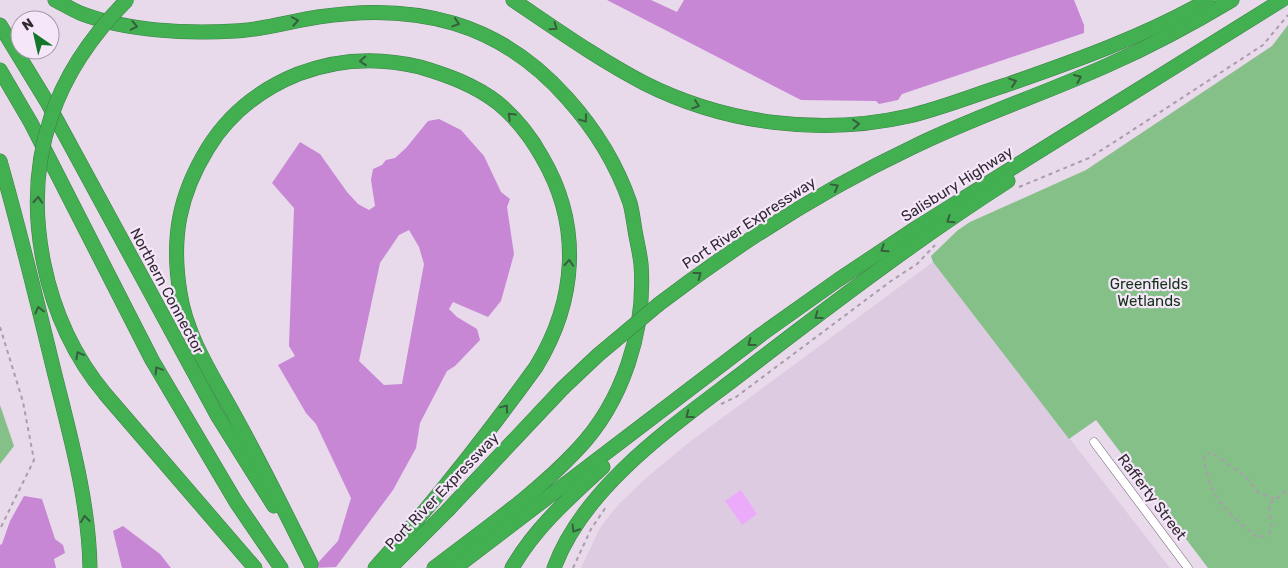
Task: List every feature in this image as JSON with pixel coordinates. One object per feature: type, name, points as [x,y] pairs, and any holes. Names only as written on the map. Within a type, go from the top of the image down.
[{"type":"highway","points":[[55,0],[79,12],[100,19],[150,30],[238,31],[358,12],[413,14],[441,18],[470,28],[518,54],[555,84],[591,128],[616,168],[631,206],[641,264],[640,316],[633,350],[618,389],[605,414],[579,449],[542,483],[434,568]]},
{"type":"highway","points":[[127,0],[87,48],[66,82],[51,117],[41,161],[37,203],[41,252],[50,290],[79,356],[106,395],[255,568]]},
{"type":"highway","points":[[513,0],[603,60],[665,92],[702,106],[743,118],[815,126],[872,122],[910,116],[945,105],[1114,45],[1208,0]]},
{"type":"highway","name":"Port River Expressway","points":[[390,568],[447,511],[563,388],[598,355],[659,304],[754,236],[808,202],[860,173],[940,135],[1107,66],[1203,18],[1232,0]]},
{"type":"highway","name":"Salisbury Highway","points":[[662,412],[762,334],[878,253],[1282,0]]},
{"type":"highway","name":"Northern Connector","points":[[0,25],[47,102],[217,415],[312,566]]},
{"type":"highway","points":[[555,566],[573,532],[592,504],[613,480],[651,444],[805,325],[928,236],[993,191],[1202,60],[1222,38]]},
{"type":"highway","points":[[312,566],[260,461],[212,376],[187,320],[179,289],[176,248],[179,216],[185,193],[196,168],[214,139],[234,115],[258,95],[283,80],[308,70],[337,63],[370,60],[404,63],[444,74],[470,86],[497,103],[516,120],[535,144],[550,170],[561,196],[570,252],[564,304],[552,336],[536,367],[415,524],[375,568]]},
{"type":"highway","points":[[0,70],[31,123],[152,360],[236,502],[281,568]]},
{"type":"highway","points":[[0,161],[17,220],[76,467],[85,518],[90,568]]},
{"type":"highway","points":[[455,568],[662,412]]},
{"type":"highway","points":[[512,568],[521,552],[555,511],[662,412]]},
{"type":"street","name":"Rafferty Street","points":[[1094,442],[1188,568]]},
{"type":"path","points":[[1013,189],[1089,158],[1127,134],[1263,45],[1288,15]]},
{"type":"path","points":[[715,409],[736,397],[917,264],[939,240]]},
{"type":"path","points":[[0,327],[23,402],[34,460],[24,484],[0,528]]},
{"type":"path","points":[[1274,499],[1259,493],[1245,476],[1211,452],[1204,456],[1208,482],[1216,499],[1257,537],[1269,534],[1272,522],[1268,510],[1269,504],[1288,490]]},
{"type":"path","points":[[574,568],[591,529],[606,506]]},
{"type":"shaded area","points":[[607,0],[651,0],[677,12],[684,0],[1074,0],[1084,25],[1084,33],[902,94],[898,100],[879,104],[876,101],[801,100]]},
{"type":"shaded area","points":[[439,119],[461,130],[484,156],[501,192],[510,199],[507,207],[514,254],[501,301],[488,317],[453,302],[449,309],[457,317],[477,329],[480,340],[455,366],[447,371],[420,423],[416,448],[393,490],[336,567],[313,568],[338,541],[351,498],[316,424],[306,413],[278,365],[295,356],[289,346],[294,208],[272,183],[300,142],[320,154],[347,192],[358,204],[369,210],[375,206],[371,180],[373,169],[382,165],[386,160],[395,158],[406,148],[428,121]],"holes":[[[409,230],[419,247],[424,264],[402,384],[384,385],[359,361],[380,263],[399,235]]]},
{"type":"shaded area","points":[[933,262],[1170,568],[581,568],[600,528],[616,507],[645,479],[687,444]]},
{"type":"shaded area","points":[[24,496],[42,499],[55,539],[63,545],[65,553],[54,559],[56,568],[0,568],[0,545],[10,521]]},
{"type":"shaded area","points":[[123,526],[160,554],[171,568],[122,568],[113,531]]},
{"type":"green space","name":"Greenfields Wetlands","points":[[1288,25],[1288,568],[1208,568],[1096,420],[1069,439],[933,262],[931,256],[958,230],[970,222],[1086,170],[1272,46]]},
{"type":"green space","points":[[0,405],[14,446],[0,464]]},
{"type":"building","points":[[741,490],[757,514],[742,525],[725,501]]}]
